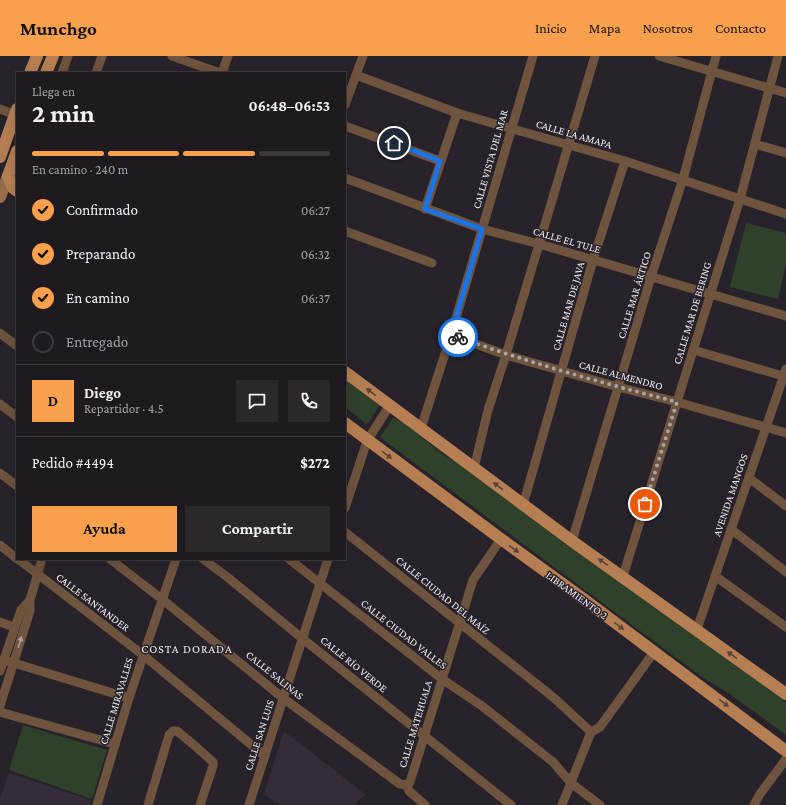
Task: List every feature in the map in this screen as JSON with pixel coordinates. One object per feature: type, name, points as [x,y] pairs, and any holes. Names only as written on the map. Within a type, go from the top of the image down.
[{"type":"main road","points":[[30,72],[37,56]]},
{"type":"main road","points":[[46,72],[53,56]]},
{"type":"main road","points":[[16,112],[2,151],[16,150]]},
{"type":"main road","points":[[0,197],[4,175],[16,152]]},
{"type":"main road","points":[[4,175],[16,190]]},
{"type":"main road","points":[[346,373],[572,541],[786,694]]},
{"type":"main road","name":"LIBRAMIENTO 2","points":[[346,424],[500,539],[585,600],[786,751]]},
{"type":"street","points":[[64,72],[68,56]]},
{"type":"street","points":[[96,72],[102,56]]},
{"type":"street","points":[[172,56],[218,72]]},
{"type":"street","points":[[221,72],[228,56]]},
{"type":"street","points":[[346,101],[363,56]]},
{"type":"street","name":"CALLE VISTA DEL MAR","points":[[421,428],[451,335],[533,56]]},
{"type":"street","points":[[474,468],[488,410],[506,355],[567,145],[595,56]]},
{"type":"street","points":[[659,56],[786,94]]},
{"type":"street","name":"CALLE MAR ÁRTICO","points":[[572,541],[651,277],[683,180],[716,56]]},
{"type":"street","name":"CALLE MAR DE BERING","points":[[623,576],[740,199],[778,56]]},
{"type":"street","name":"CALLE LA AMAPA","points":[[356,74],[457,113],[512,130],[625,161],[786,214]]},
{"type":"street","points":[[0,109],[16,112]]},
{"type":"street","points":[[425,209],[457,113]]},
{"type":"street","points":[[346,126],[440,161]]},
{"type":"street","points":[[755,144],[786,153]]},
{"type":"street","name":"CALLE MAR DE JAVA","points":[[523,504],[593,260],[625,161]]},
{"type":"street","name":"CALLE EL TULE","points":[[346,178],[482,229],[539,244],[786,316]]},
{"type":"street","points":[[346,231],[432,263]]},
{"type":"street","points":[[0,333],[16,345]]},
{"type":"street","name":"CALLE ALMENDRO","points":[[451,335],[506,355],[786,434]]},
{"type":"street","points":[[693,350],[785,373]]},
{"type":"street","name":"AVENIDA MANGOS","points":[[697,629],[785,373]]},
{"type":"street","points":[[0,404],[16,416]]},
{"type":"street","points":[[346,505],[368,441],[390,405]]},
{"type":"street","points":[[0,473],[16,485]]},
{"type":"street","points":[[749,478],[786,506]]},
{"type":"street","points":[[731,529],[786,572]]},
{"type":"street","name":"CALLE CIUDAD DEL MAÍZ","points":[[346,533],[553,697],[591,732]]},
{"type":"street","name":"CALLE MATEHUALA","points":[[407,784],[410,782],[473,580],[500,539]]},
{"type":"street","name":"CALLE SANTANDER","points":[[0,545],[16,558]]},
{"type":"street","name":"CALLE SANTANDER","points":[[18,560],[143,655],[265,756]]},
{"type":"street","points":[[0,706],[30,611],[30,600],[42,560]]},
{"type":"street","name":"CALLE SALINAS","points":[[111,560],[163,600],[283,698],[400,784],[407,784],[409,791],[425,805]]},
{"type":"street","name":"CALLE MIRAVALLES","points":[[97,805],[129,698],[176,560]]},
{"type":"street","name":"CALLE RÍO VERDE","points":[[204,560],[511,805]]},
{"type":"street","name":"CALLE CIUDAD VALLES","points":[[290,560],[442,679],[482,706],[553,762],[571,783],[600,805]]},
{"type":"street","name":"CALLE SAN LUIS","points":[[249,805],[328,560]]},
{"type":"street","points":[[715,576],[786,627]]},
{"type":"street","points":[[0,671],[21,610],[30,600]]},
{"type":"street","points":[[0,622],[14,627]]},
{"type":"street","points":[[562,805],[591,732],[600,727],[654,652]]},
{"type":"street","points":[[4,660],[129,698]]},
{"type":"street","points":[[0,712],[116,744]]},
{"type":"street","points":[[148,805],[169,735],[177,731],[213,762],[200,805]]},
{"type":"street","points":[[754,805],[760,794],[786,759]]},
{"type":"shaded area","points":[[284,731],[365,794],[354,805],[279,805],[264,794]]},
{"type":"shaded area","points":[[9,773],[90,800],[89,805],[0,805],[0,798]]},
{"type":"green space","points":[[746,223],[786,233],[786,264],[778,299],[730,287]]},
{"type":"green space","points":[[346,379],[381,403],[369,422],[366,424],[346,408]]},
{"type":"green space","points":[[393,418],[403,422],[442,454],[465,466],[786,702],[786,735],[727,692],[702,677],[382,439],[380,437]]},
{"type":"green space","points":[[23,725],[107,750],[92,799],[9,770]]},
{"type":"way so far","points":[[458,337],[506,355],[677,402],[645,504]]},
{"type":"district","name":"COSTA DORADA","points":[[187,649]]},
{"type":"route","points":[[394,143],[440,161],[425,209],[482,229],[451,335],[458,337]]}]
